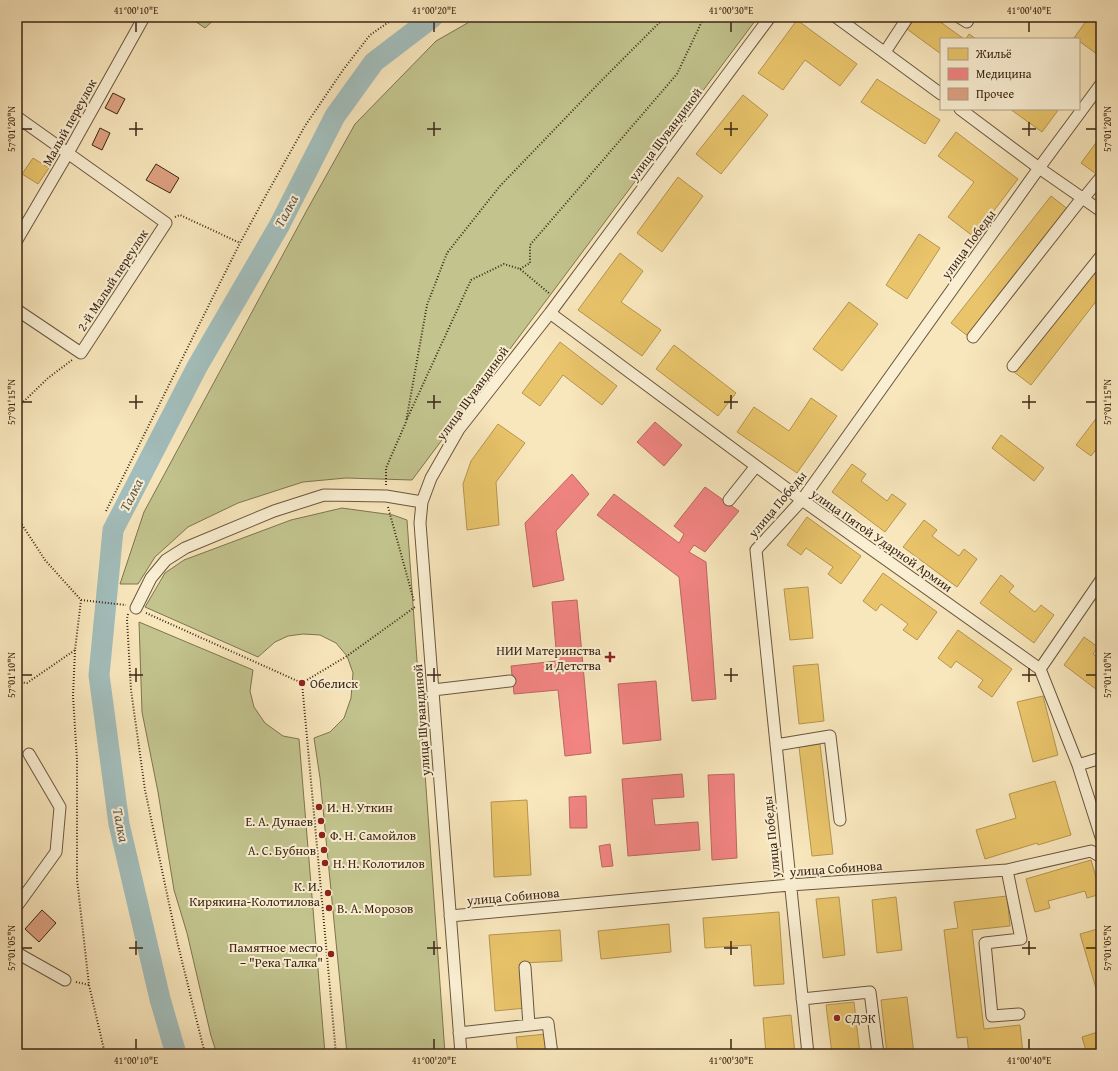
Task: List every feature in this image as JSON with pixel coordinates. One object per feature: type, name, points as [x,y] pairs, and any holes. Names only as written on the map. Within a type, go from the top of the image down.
[{"type":"street","name":"Малый переулок","points":[[17,240],[68,153],[144,17]]},
{"type":"street","name":"улица Шувандиной","points":[[461,1054],[420,522],[422,502],[430,478],[459,429],[550,313],[770,17]]},
{"type":"street","points":[[836,17],[940,93]]},
{"type":"street","points":[[884,52],[908,17]]},
{"type":"street","points":[[959,17],[967,22],[970,17]]},
{"type":"street","name":"улица Победы","points":[[808,1054],[756,550],[802,500],[1039,168],[1101,84]]},
{"type":"street","points":[[961,110],[1039,168],[1101,211]]},
{"type":"street","points":[[17,117],[166,223]]},
{"type":"street","points":[[973,337],[1101,177]]},
{"type":"street","name":"2-й Малый переулок","points":[[82,353],[166,223]]},
{"type":"street","points":[[1013,366],[1101,256]]},
{"type":"street","points":[[17,310],[82,353]]},
{"type":"street","name":"улица Пятой Ударной Армии","points":[[550,313],[802,500],[1040,669]]},
{"type":"street","points":[[729,500],[756,466]]},
{"type":"street","points":[[132,607],[151,578],[166,560],[186,548],[274,511],[324,495],[386,496],[422,502]]},
{"type":"street","points":[[1101,580],[1040,669],[1078,765],[1101,837]]},
{"type":"street","points":[[433,690],[510,681]]},
{"type":"street","points":[[776,745],[830,736],[840,820]]},
{"type":"street","points":[[17,906],[56,852],[60,807],[29,754]]},
{"type":"street","points":[[1078,765],[1101,758]]},
{"type":"street","name":"улица Собинова","points":[[450,916],[790,885],[1007,870],[1091,851],[1101,857]]},
{"type":"street","points":[[1007,870],[1021,939],[985,943],[992,1016],[1019,1014]]},
{"type":"street","points":[[17,953],[65,980]]},
{"type":"street","points":[[524,967],[529,1025]]},
{"type":"street","points":[[802,999],[870,992],[878,1054]]},
{"type":"street","points":[[459,1033],[548,1023],[552,1054]]},
{"type":"path","points":[[215,17],[244,22],[248,17]]},
{"type":"path","points":[[106,512],[240,243],[305,126],[342,70],[370,35],[396,17]]},
{"type":"path","points":[[406,422],[427,305],[447,253],[500,186],[665,17]]},
{"type":"path","points":[[520,269],[530,263],[530,245],[677,74],[704,17]]},
{"type":"path","points":[[166,223],[180,214],[240,243]]},
{"type":"path","points":[[302,683],[347,656],[416,608],[386,496],[386,468],[471,280],[504,264],[520,269],[559,301]]},
{"type":"path","points":[[17,408],[48,378],[82,353]]},
{"type":"path","points":[[17,517],[45,560],[81,600],[132,607],[302,683]]},
{"type":"path","points":[[81,600],[75,650],[73,696],[77,760],[77,879],[89,985],[105,1054]]},
{"type":"path","points":[[132,607],[127,619],[131,690],[145,790],[177,941],[205,1054]]},
{"type":"path","points":[[17,682],[27,683],[75,650]]},
{"type":"path","points":[[302,683],[336,1054]]},
{"type":"green space","points":[[189,17],[217,17],[205,28]]},
{"type":"green space","points":[[478,17],[758,17],[412,480],[346,478],[303,482],[238,503],[188,527],[155,557],[138,584],[120,584],[144,512],[355,124],[436,41]]},
{"type":"green space","points":[[342,508],[393,515],[407,520],[445,1054],[347,1054],[320,778],[314,738],[330,732],[344,718],[351,698],[353,673],[347,656],[336,643],[320,635],[303,634],[288,636],[275,642],[258,657],[145,607],[165,573],[184,560],[291,520]]},
{"type":"green space","points":[[139,622],[253,670],[250,691],[254,707],[265,723],[283,736],[299,739],[325,1054],[217,1054],[211,1036],[187,933],[174,890],[158,792],[142,712]]},
{"type":"building: Жильё","points":[[916,17],[942,17],[939,21],[963,38],[940,38],[940,53],[907,29]]},
{"type":"building: Жильё","points":[[1089,17],[1101,17],[1101,57],[1080,42],[1080,38],[1074,38]]},
{"type":"building: Жильё","points":[[797,20],[857,64],[840,86],[805,60],[783,90],[758,73]]},
{"type":"building: Жильё","points":[[969,34],[975,38],[967,38]]},
{"type":"building: Жильё","points":[[877,79],[940,120],[925,144],[861,102]]},
{"type":"building: Жильё","points":[[743,95],[768,115],[721,174],[696,154]]},
{"type":"building: Жильё","points":[[1011,110],[1058,110],[1042,132]]},
{"type":"building: Жильё","points":[[956,132],[1018,179],[974,237],[948,217],[974,182],[938,156]]},
{"type":"building: Жильё","points":[[1101,136],[1101,173],[1099,176],[1081,163]]},
{"type":"building: Жильё","points":[[33,158],[49,168],[38,184],[22,174]]},
{"type":"building: Жильё","points":[[678,177],[703,196],[662,252],[637,233]]},
{"type":"building: Жильё","points":[[1051,196],[1069,210],[969,337],[951,323]]},
{"type":"building: Жильё","points":[[919,234],[940,248],[907,299],[886,285]]},
{"type":"building: Жильё","points":[[620,253],[643,271],[621,302],[661,330],[642,356],[578,310]]},
{"type":"building: Жильё","points":[[1101,261],[1101,295],[1031,385],[1014,372]]},
{"type":"building: Жильё","points":[[849,302],[878,324],[842,371],[813,349]]},
{"type":"building: Жильё","points":[[560,342],[617,386],[602,405],[563,375],[540,406],[522,393]]},
{"type":"building: Жильё","points":[[674,345],[736,393],[718,416],[656,369]]},
{"type":"building: Жильё","points":[[811,398],[837,416],[797,473],[737,432],[754,407],[789,431]]},
{"type":"building: Жильё","points":[[1098,416],[1101,418],[1101,443],[1091,456],[1076,445]]},
{"type":"building: Жильё","points":[[498,424],[525,443],[496,482],[499,525],[467,530],[463,484],[471,461]]},
{"type":"building: Жильё","points":[[1001,435],[1044,468],[1034,481],[992,448]]},
{"type":"building: Жильё","points":[[852,464],[866,474],[861,481],[887,501],[892,494],[906,504],[885,532],[832,492]]},
{"type":"building: Жильё","points":[[807,517],[861,556],[841,584],[828,574],[833,567],[806,548],[801,555],[787,545]]},
{"type":"building: Жильё","points":[[924,520],[937,530],[932,536],[959,556],[964,549],[977,559],[957,587],[903,547]]},
{"type":"building: Жильё","points":[[883,573],[937,612],[917,640],[903,630],[908,624],[881,604],[876,611],[863,601]]},
{"type":"building: Жильё","points":[[1001,575],[1014,586],[1009,592],[1035,612],[1041,605],[1054,615],[1034,643],[980,603]]},
{"type":"building: Жильё","points":[[808,587],[813,638],[790,640],[784,589]]},
{"type":"building: Жильё","points":[[958,630],[1012,669],[992,697],[978,687],[983,680],[956,661],[951,668],[938,658]]},
{"type":"building: Жильё","points":[[1084,637],[1098,647],[1093,654],[1101,660],[1101,693],[1064,665]]},
{"type":"building: Жильё","points":[[818,664],[824,721],[799,724],[793,666]]},
{"type":"building: Жильё","points":[[1043,696],[1058,755],[1033,762],[1017,702]]},
{"type":"building: Жильё","points":[[820,744],[833,854],[812,856],[799,747]]},
{"type":"building: Жильё","points":[[1055,781],[1071,835],[1038,845],[1037,843],[985,859],[976,830],[1016,818],[1009,794]]},
{"type":"building: Жильё","points":[[527,800],[531,875],[494,877],[491,802]]},
{"type":"building: Жильё","points":[[1091,860],[1101,894],[1087,898],[1085,891],[1048,901],[1050,908],[1035,912],[1026,879]]},
{"type":"building: Жильё","points":[[1007,896],[1010,926],[972,930],[984,1029],[1020,1025],[1023,1054],[969,1054],[967,1037],[957,1038],[944,930],[958,928],[954,902]]},
{"type":"building: Жильё","points":[[839,897],[845,955],[823,958],[816,899]]},
{"type":"building: Жильё","points":[[896,897],[902,950],[877,953],[872,900]]},
{"type":"building: Жильё","points":[[779,912],[784,984],[754,986],[751,945],[705,948],[703,918]]},
{"type":"building: Жильё","points":[[669,924],[671,952],[601,959],[598,931]]},
{"type":"building: Жильё","points":[[1101,928],[1101,1002],[1100,1002],[1080,934]]},
{"type":"building: Жильё","points":[[560,930],[562,961],[523,963],[526,1008],[495,1011],[489,935]]},
{"type":"building: Жильё","points":[[907,997],[914,1054],[887,1054],[881,1000]]},
{"type":"building: Жильё","points":[[854,1002],[860,1054],[832,1054],[826,1005]]},
{"type":"building: Жильё","points":[[791,1015],[795,1054],[766,1054],[763,1018]]},
{"type":"building: Жильё","points":[[1101,1031],[1101,1052],[1096,1054],[1087,1054],[1082,1037]]},
{"type":"building: Жильё","points":[[546,1034],[548,1054],[518,1054],[516,1037]]},
{"type":"building: Медицина","points":[[655,422],[682,445],[664,466],[637,442]]},
{"type":"building: Медицина","points":[[572,474],[589,494],[556,531],[564,580],[533,587],[525,523]]},
{"type":"building: Медицина","points":[[705,487],[739,511],[705,552],[694,545],[689,552],[706,562],[716,699],[692,701],[679,577],[597,515],[614,494],[679,543],[684,534],[674,526]]},
{"type":"building: Медицина","points":[[577,600],[591,753],[565,756],[558,690],[514,694],[511,666],[557,661],[552,602]]},
{"type":"building: Медицина","points":[[656,681],[661,740],[623,744],[618,684]]},
{"type":"building: Медицина","points":[[682,774],[684,797],[652,799],[655,825],[698,822],[700,850],[628,856],[622,779]]},
{"type":"building: Медицина","points":[[734,774],[737,858],[712,860],[708,775]]},
{"type":"building: Медицина","points":[[586,796],[587,828],[570,828],[569,797]]},
{"type":"building: Медицина","points":[[610,844],[613,866],[602,867],[599,846]]},
{"type":"building: Прочее","points":[[113,93],[125,99],[117,114],[105,108]]},
{"type":"building: Прочее","points":[[100,128],[110,133],[102,150],[92,145]]},
{"type":"building: Прочее","points":[[156,164],[179,178],[170,193],[146,180]]},
{"type":"building: Прочее","points":[[42,910],[56,923],[39,942],[25,929]]},
{"type":"waterway","name":"Талка","points":[[176,1054],[160,999],[119,824],[99,675],[113,530],[197,367],[279,226],[335,116],[374,62],[433,17]]},
{"type":"place","name":"НИИ Материнства и Детства","points":[[610,657]]},
{"type":"place","name":"Обелиск","points":[[302,683]]},
{"type":"place","name":"И. Н. Уткин","points":[[319,807]]},
{"type":"place","name":"Е. А. Дунаев","points":[[321,821]]},
{"type":"place","name":"Ф. Н. Самойлов","points":[[322,835]]},
{"type":"place","name":"А. С. Бубнов","points":[[324,850]]},
{"type":"place","name":"Н. Н. Колотилов","points":[[325,863]]},
{"type":"place","name":"К. И. Кирякина-Колотилова","points":[[328,893]]},
{"type":"place","name":"В. А. Морозов","points":[[329,908]]},
{"type":"place","name":"Памятное место – \"Река Талка\"","points":[[331,954]]},
{"type":"place","name":"СДЭК","points":[[837,1018]]}]
